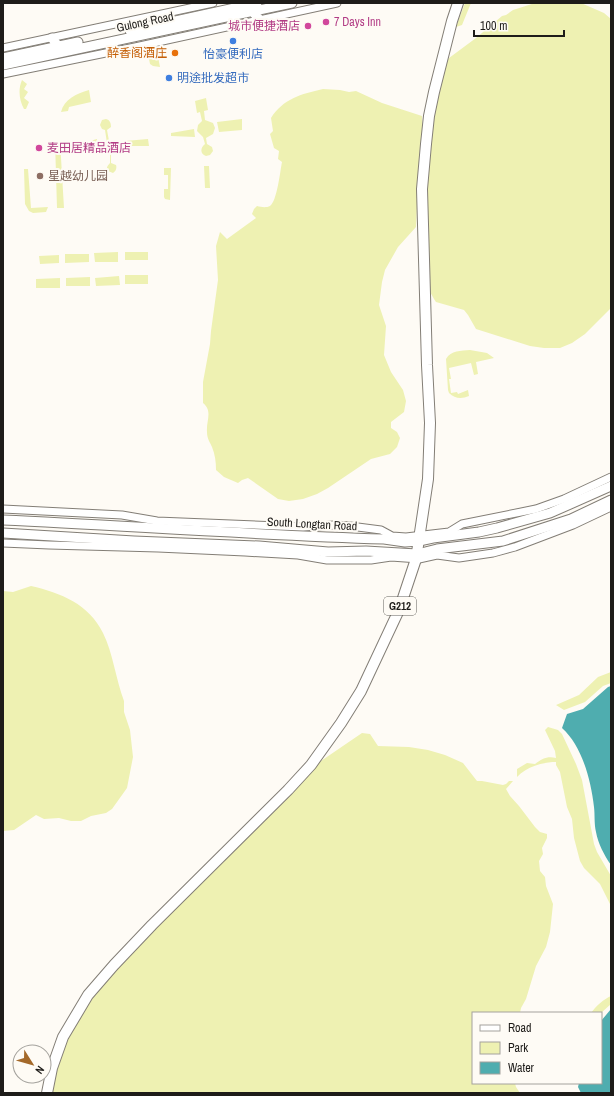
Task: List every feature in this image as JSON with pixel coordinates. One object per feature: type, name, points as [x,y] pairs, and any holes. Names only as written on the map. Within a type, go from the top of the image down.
[{"type":"highway","name":"G212","points":[[47,1093],[52,1068],[63,1037],[88,995],[114,964],[288,790],[311,764],[341,723],[369,674],[399,610],[416,557],[424,515],[428,478],[430,437],[423,202],[424,166],[429,116],[434,92],[458,3]]},
{"type":"main road","name":"Gulong Road","points":[[3,58],[209,13],[292,3]]},
{"type":"main road","points":[[209,4],[209,13]]},
{"type":"main road","name":"Gulong Road","points":[[3,65],[255,7]]},
{"type":"main road","points":[[255,7],[259,20]]},
{"type":"main road","points":[[52,38],[58,46]]},
{"type":"main road","name":"South Longtan Road","points":[[3,520],[160,525],[405,542],[419,538],[433,538],[471,533],[511,525],[550,513],[611,486]]},
{"type":"main road","name":"South Longtan Road","points":[[3,533],[336,552],[366,551],[416,557],[438,550],[504,541],[554,525],[611,500]]},
{"type":"main road","points":[[471,533],[473,546]]},
{"type":"main road","points":[[366,539],[366,551]]},
{"type":"main road","points":[[492,543],[504,550]]},
{"type":"street","points":[[3,74],[337,3]]},
{"type":"street","points":[[3,48],[209,4]]},
{"type":"street","points":[[3,509],[122,515],[160,525],[303,527],[341,525],[381,530],[392,536],[419,538],[449,532],[462,524],[536,509],[569,497],[611,477]]},
{"type":"street","points":[[3,542],[245,552],[298,555],[327,560],[371,560],[391,557],[437,555],[459,558],[504,550],[573,525],[611,507]]},
{"type":"green space","points":[[465,3],[471,3],[462,25],[456,27]]},
{"type":"green space","points":[[535,3],[581,3],[604,13],[611,19],[611,308],[585,334],[572,343],[560,348],[530,346],[476,329],[464,310],[436,302],[429,290],[430,267],[426,189],[433,121],[446,62],[502,16],[513,10]]},
{"type":"green space","points":[[157,52],[160,67],[150,64],[148,54]]},
{"type":"green space","points":[[22,80],[27,84],[24,89],[28,92],[24,98],[29,102],[26,109],[22,106],[20,98],[20,87]]},
{"type":"green space","points":[[323,89],[349,92],[356,91],[382,103],[422,116],[423,135],[420,148],[416,227],[398,247],[385,270],[379,305],[386,326],[384,355],[391,372],[403,390],[406,401],[404,412],[391,422],[391,428],[397,432],[400,438],[397,447],[390,454],[371,459],[317,494],[303,499],[289,501],[278,499],[248,478],[238,483],[224,477],[216,470],[214,452],[207,434],[208,409],[203,403],[203,382],[210,344],[218,280],[216,246],[220,232],[227,239],[256,218],[252,214],[257,206],[270,206],[275,198],[282,162],[278,159],[279,151],[274,148],[270,134],[273,131],[271,118],[281,106],[293,98]]},
{"type":"green space","points":[[89,90],[91,102],[69,107],[68,111],[61,112],[68,100]]},
{"type":"green space","points":[[206,98],[208,110],[204,111],[205,120],[213,123],[215,128],[213,134],[206,138],[207,144],[212,147],[213,151],[210,155],[206,156],[201,151],[205,144],[203,137],[197,131],[198,125],[202,121],[200,112],[197,113],[195,101]]},
{"type":"green space","points":[[106,119],[111,124],[111,127],[107,130],[109,141],[114,145],[111,149],[111,163],[116,165],[116,170],[113,173],[107,169],[110,163],[110,150],[106,146],[105,130],[102,129],[100,125],[102,120]]},
{"type":"green space","points":[[242,119],[242,130],[219,132],[217,122]]},
{"type":"green space","points":[[194,129],[195,137],[171,136],[171,133]]},
{"type":"green space","points":[[97,139],[98,149],[75,149],[75,145]]},
{"type":"green space","points":[[148,139],[149,146],[126,146],[125,141]]},
{"type":"green space","points":[[55,141],[60,141],[64,208],[57,208]]},
{"type":"green space","points":[[204,166],[209,166],[210,188],[205,188]]},
{"type":"green space","points":[[164,168],[171,168],[170,200],[165,199],[164,197],[164,189],[168,189],[168,175],[164,175]]},
{"type":"green space","points":[[24,169],[28,169],[31,208],[48,207],[46,212],[33,213],[29,211],[25,204]]},
{"type":"green space","points":[[118,252],[118,262],[95,262],[94,253]]},
{"type":"green space","points":[[125,252],[148,252],[148,260],[125,260]]},
{"type":"green space","points":[[65,254],[89,254],[89,262],[65,263]]},
{"type":"green space","points":[[59,255],[59,263],[40,264],[39,256]]},
{"type":"green space","points":[[125,275],[148,275],[148,284],[125,284]]},
{"type":"green space","points":[[119,276],[120,285],[96,286],[95,278]]},
{"type":"green space","points":[[90,277],[90,286],[66,286],[66,278]]},
{"type":"green space","points":[[60,278],[60,288],[36,288],[36,279]]},
{"type":"green space","points":[[470,350],[487,353],[494,358],[476,362],[478,374],[474,375],[471,363],[449,368],[451,393],[457,392],[458,394],[468,390],[469,396],[464,398],[456,397],[451,395],[448,390],[446,359],[453,352]]},
{"type":"green space","points":[[31,586],[53,592],[73,601],[90,614],[103,633],[124,701],[124,712],[130,730],[133,757],[127,788],[112,809],[106,813],[91,816],[81,821],[71,821],[59,818],[44,819],[36,815],[14,830],[3,831],[3,591],[13,592]]},
{"type":"green space","points":[[611,672],[611,683],[603,686],[585,702],[564,710],[556,705],[579,695],[598,677]]},
{"type":"green space","points":[[548,727],[558,730],[562,734],[582,780],[594,844],[611,876],[611,906],[600,884],[584,868],[580,861],[574,838],[572,819],[567,807],[560,772],[556,762],[535,766],[525,770],[517,777],[517,769],[527,763],[535,764],[545,758],[556,758],[555,751],[545,730]]},
{"type":"green space","points":[[362,733],[370,734],[378,746],[409,747],[445,755],[463,763],[477,781],[503,785],[509,781],[513,781],[506,789],[510,796],[535,827],[540,832],[547,834],[547,838],[542,848],[543,854],[539,861],[540,871],[545,877],[546,886],[553,904],[550,932],[546,947],[536,966],[526,999],[520,1012],[472,1012],[472,1084],[515,1084],[520,1093],[50,1093],[66,1042],[94,993],[127,957],[297,788],[318,763]]},
{"type":"green space","points":[[611,996],[611,1004],[602,1012],[592,1012],[600,1003]]},
{"type":"water","points":[[611,686],[611,865],[597,836],[593,797],[588,775],[575,744],[562,728],[567,714],[583,709]]},
{"type":"water","points":[[611,1009],[611,1093],[581,1093],[578,1087],[579,1084],[602,1084],[602,1020]]},
{"type":"place","name":"7 Days Inn","points":[[326,22]]},
{"type":"place","name":"城市便捷酒店","points":[[308,26]]},
{"type":"place","name":"怡豪便利店","points":[[233,41]]},
{"type":"place","name":"醉香阁酒庄","points":[[175,53]]},
{"type":"place","name":"明途批发超市","points":[[169,78]]},
{"type":"place","name":"麦田居精品酒店","points":[[39,148]]},
{"type":"place","name":"星越幼儿园","points":[[40,176]]}]
